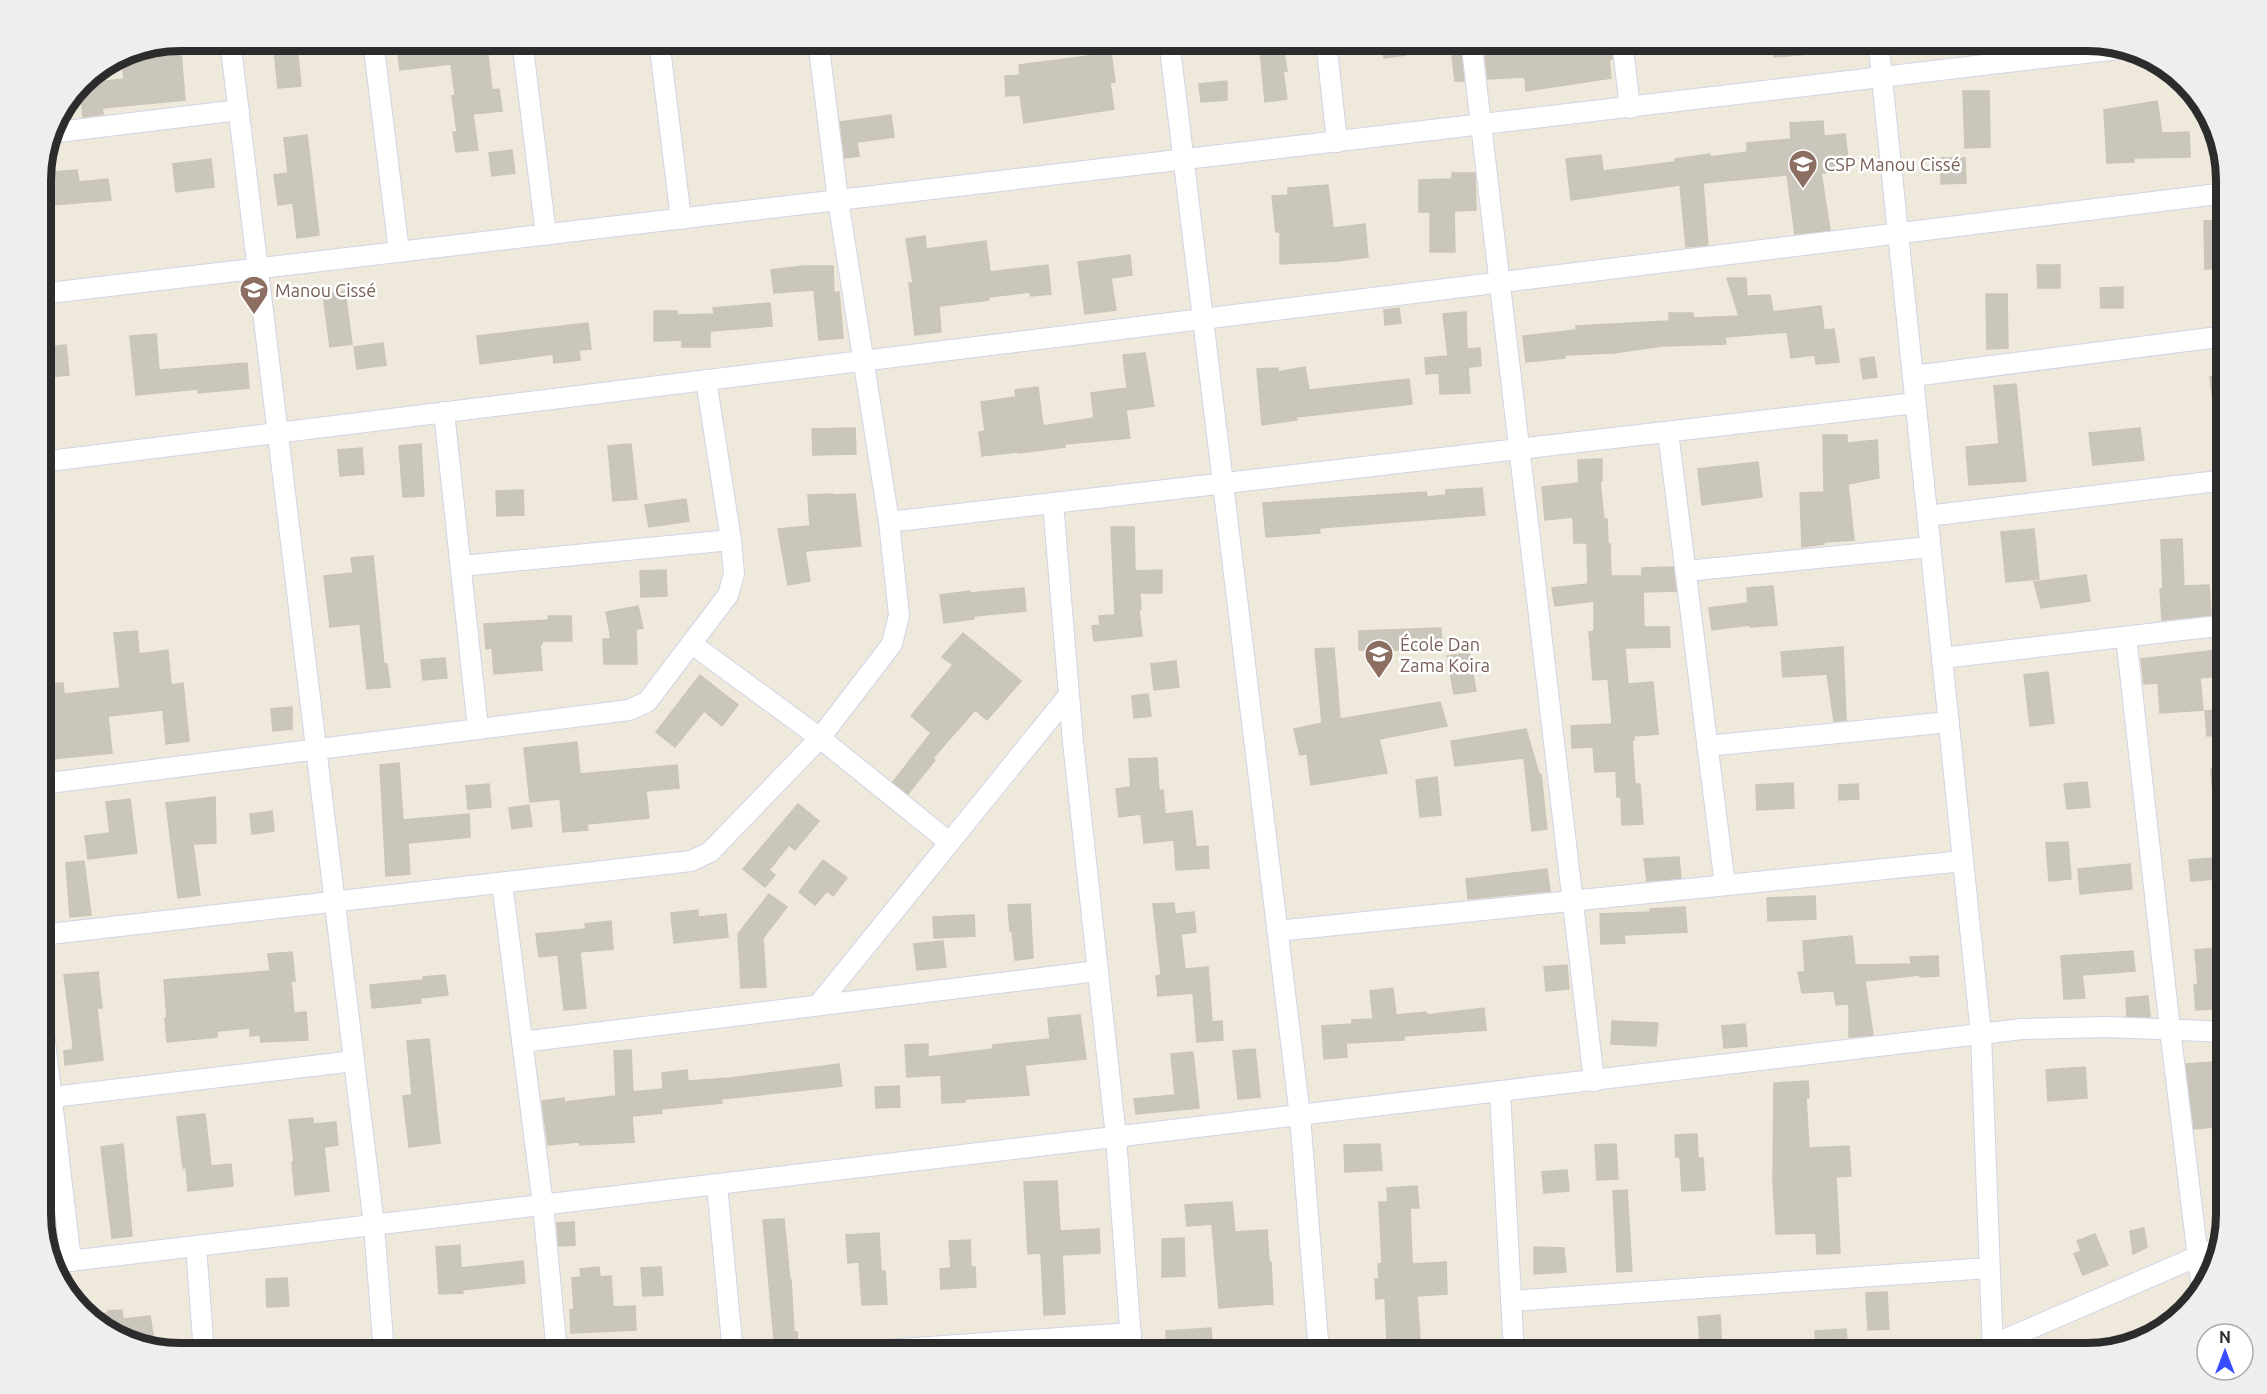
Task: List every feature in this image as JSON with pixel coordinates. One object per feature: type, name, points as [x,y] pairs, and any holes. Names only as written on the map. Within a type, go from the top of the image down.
[{"type":"street","points":[[231,51],[374,1226],[383,1343]]},
{"type":"street","points":[[374,51],[399,252]]},
{"type":"street","points":[[523,51],[546,235]]},
{"type":"street","points":[[660,51],[681,219]]},
{"type":"street","points":[[51,933],[335,903],[692,861],[710,852],[820,738],[892,644],[899,615],[889,522],[838,200],[819,51]]},
{"type":"street","points":[[1170,51],[1300,1116],[1318,1343]]},
{"type":"street","points":[[1327,51],[1337,142]]},
{"type":"street","points":[[1472,51],[1594,1080]]},
{"type":"street","points":[[1623,51],[1630,108]]},
{"type":"street","points":[[1879,51],[1981,1034],[1992,1343]]},
{"type":"street","points":[[51,293],[1882,78],[2040,51]]},
{"type":"street","points":[[61,132],[239,110]]},
{"type":"street","points":[[51,461],[2216,193]]},
{"type":"street","points":[[1913,376],[2216,337]]},
{"type":"street","points":[[51,783],[639,707],[647,702],[692,644],[728,595],[733,584],[731,540],[706,380]]},
{"type":"street","points":[[889,522],[1916,403]]},
{"type":"street","points":[[444,412],[478,728]]},
{"type":"street","points":[[1668,432],[1725,885]]},
{"type":"street","points":[[1927,516],[2216,481]]},
{"type":"street","points":[[1053,503],[1069,695],[1116,1137],[1131,1343]]},
{"type":"street","points":[[461,566],[731,540]]},
{"type":"street","points":[[1686,571],[1930,547]]},
{"type":"street","points":[[1942,658],[2216,626]]},
{"type":"street","points":[[2126,637],[2200,1275]]},
{"type":"street","points":[[692,644],[820,738],[950,842]]},
{"type":"street","points":[[818,1005],[1069,695]]},
{"type":"street","points":[[1707,746],[1949,722]]},
{"type":"street","points":[[1277,931],[1963,861]]},
{"type":"street","points":[[502,883],[543,1205],[555,1343]]},
{"type":"street","points":[[522,1042],[1098,971]]},
{"type":"street","points":[[51,1082],[62,1262],[2022,1029],[2064,1027],[2216,1031]]},
{"type":"street","points":[[53,1097],[354,1061]]},
{"type":"street","points":[[1500,1092],[1513,1343]]},
{"type":"street","points":[[717,1185],[732,1343]]},
{"type":"street","points":[[196,1246],[203,1343]]},
{"type":"street","points":[[2005,1343],[2210,1251]]},
{"type":"street","points":[[1511,1301],[1989,1268]]},
{"type":"street","points":[[995,1343],[1131,1334]]},
{"type":"building","points":[[181,51],[185,100],[102,108],[103,114],[83,117],[81,97],[95,83],[124,79],[122,65],[131,61],[158,58],[158,53]]},
{"type":"building","points":[[274,51],[298,51],[301,86],[278,88]]},
{"type":"building","points":[[409,51],[483,51],[483,56],[488,55],[492,90],[499,89],[502,111],[473,114],[478,150],[456,152],[453,132],[457,132],[452,96],[455,95],[451,64],[400,70],[398,54],[409,53]]},
{"type":"building","points":[[1260,51],[1284,51],[1287,71],[1283,71],[1287,99],[1265,102]]},
{"type":"building","points":[[1383,51],[1405,51],[1406,55],[1384,58]]},
{"type":"building","points":[[1521,51],[1611,51],[1612,59],[1609,60],[1611,78],[1526,91],[1525,77],[1488,79],[1485,54],[1521,53]]},
{"type":"building","points":[[1774,51],[1809,51],[1809,54],[1774,57]]},
{"type":"building","points":[[1111,53],[1115,82],[1110,83],[1114,109],[1024,123],[1020,95],[1006,96],[1005,76],[1020,75],[1019,65]]},
{"type":"building","points":[[1461,55],[1464,81],[1455,81],[1452,56]]},
{"type":"building","points":[[1227,81],[1227,100],[1201,102],[1199,84]]},
{"type":"building","points":[[1963,91],[1989,91],[1990,147],[1965,148]]},
{"type":"building","points":[[2157,101],[2162,133],[2189,132],[2190,157],[2134,158],[2134,162],[2107,163],[2104,110]]},
{"type":"building","points":[[891,115],[894,137],[857,142],[859,156],[845,158],[840,122]]},
{"type":"building","points":[[1823,121],[1824,136],[1845,134],[1849,169],[1826,170],[1826,173],[1821,173],[1830,230],[1795,234],[1787,175],[1703,183],[1708,245],[1686,247],[1680,185],[1571,200],[1566,159],[1601,155],[1603,171],[1675,162],[1675,159],[1710,154],[1710,157],[1747,152],[1747,143],[1791,139],[1790,123]]},
{"type":"building","points":[[307,135],[319,235],[297,238],[293,203],[278,205],[274,175],[288,173],[284,138]]},
{"type":"building","points":[[512,150],[515,173],[492,176],[489,153]]},
{"type":"building","points":[[1941,158],[1965,158],[1966,183],[1941,184]]},
{"type":"building","points":[[211,159],[214,187],[176,192],[173,164]]},
{"type":"building","points":[[77,170],[79,182],[108,179],[111,200],[51,205],[51,185],[55,184],[54,172]]},
{"type":"building","points":[[1452,173],[1475,173],[1476,210],[1454,211],[1455,252],[1430,252],[1430,212],[1419,212],[1419,180],[1452,179]]},
{"type":"building","points":[[1328,185],[1333,228],[1365,224],[1368,257],[1280,264],[1280,232],[1276,232],[1272,196],[1288,195],[1288,188]]},
{"type":"building","points":[[2216,220],[2216,268],[2205,269],[2204,221]]},
{"type":"building","points":[[925,236],[926,249],[986,241],[990,272],[1048,265],[1051,294],[1031,296],[1030,292],[939,306],[941,332],[915,335],[909,283],[913,283],[906,239]]},
{"type":"building","points":[[1130,255],[1132,275],[1111,278],[1116,310],[1085,314],[1078,262]]},
{"type":"building","points":[[2037,265],[2060,265],[2060,288],[2038,288]]},
{"type":"building","points":[[804,266],[833,266],[834,293],[839,292],[843,338],[819,340],[814,290],[774,293],[771,270]]},
{"type":"building","points":[[1727,278],[1746,278],[1747,296],[1770,295],[1773,312],[1821,306],[1824,330],[1834,329],[1839,362],[1816,364],[1815,355],[1791,358],[1787,332],[1725,337],[1726,344],[1662,346],[1613,353],[1565,355],[1565,358],[1526,362],[1523,336],[1576,330],[1576,326],[1669,321],[1669,313],[1693,313],[1693,318],[1739,316]]},
{"type":"building","points":[[2123,287],[2123,308],[2101,308],[2100,288]]},
{"type":"building","points":[[345,291],[352,344],[330,347],[323,294]]},
{"type":"building","points":[[1986,294],[2007,294],[2008,348],[1987,349]]},
{"type":"building","points":[[770,303],[772,326],[710,331],[710,347],[682,347],[682,340],[654,341],[654,311],[677,311],[677,315],[714,314],[713,308]]},
{"type":"building","points":[[1399,308],[1401,323],[1385,325],[1384,310]]},
{"type":"building","points":[[1466,312],[1467,349],[1480,348],[1481,366],[1468,367],[1470,393],[1440,394],[1439,373],[1426,374],[1425,358],[1448,356],[1443,314]]},
{"type":"building","points":[[588,323],[591,349],[579,350],[580,360],[554,363],[553,354],[480,364],[477,336]]},
{"type":"building","points":[[156,334],[159,370],[247,363],[249,388],[198,393],[198,389],[136,395],[130,336]]},
{"type":"building","points":[[383,343],[386,365],[357,369],[354,347]]},
{"type":"building","points":[[66,345],[69,375],[51,377],[51,346]]},
{"type":"building","points":[[1145,353],[1154,406],[1126,410],[1130,438],[1065,444],[1065,447],[982,456],[979,432],[985,431],[981,402],[1016,397],[1015,390],[1038,387],[1043,426],[1094,418],[1091,393],[1127,388],[1123,355]]},
{"type":"building","points":[[1874,357],[1877,377],[1863,379],[1860,359]]},
{"type":"building","points":[[1305,367],[1309,390],[1409,379],[1412,404],[1296,417],[1297,420],[1262,425],[1257,369],[1278,368],[1278,372]]},
{"type":"building","points":[[2216,376],[2216,428],[2210,377]]},
{"type":"building","points":[[2016,384],[2026,481],[1969,485],[1966,447],[1999,444],[1994,386]]},
{"type":"building","points":[[855,428],[856,454],[813,455],[812,429]]},
{"type":"building","points":[[2140,428],[2144,460],[2093,465],[2089,433]]},
{"type":"building","points":[[1823,435],[1847,435],[1847,443],[1877,440],[1879,478],[1848,484],[1854,540],[1824,542],[1824,544],[1802,547],[1800,493],[1824,492]]},
{"type":"building","points":[[421,444],[424,496],[403,497],[399,446]]},
{"type":"building","points":[[631,444],[637,499],[613,501],[608,446]]},
{"type":"building","points":[[362,448],[364,474],[340,476],[338,450]]},
{"type":"building","points":[[1602,459],[1602,481],[1600,481],[1604,519],[1607,519],[1608,544],[1610,544],[1611,576],[1642,576],[1642,568],[1673,567],[1676,591],[1643,592],[1644,627],[1669,627],[1670,647],[1625,648],[1628,684],[1653,682],[1658,734],[1634,736],[1632,740],[1635,784],[1640,784],[1643,824],[1622,825],[1621,797],[1617,797],[1616,771],[1595,772],[1593,747],[1572,748],[1571,726],[1612,724],[1608,679],[1593,680],[1589,632],[1594,631],[1594,601],[1555,606],[1552,588],[1588,584],[1587,543],[1574,543],[1573,517],[1545,520],[1542,487],[1579,483],[1578,460]]},
{"type":"building","points":[[1758,462],[1762,497],[1702,505],[1698,469]]},
{"type":"building","points":[[1482,488],[1485,515],[1319,528],[1320,533],[1266,537],[1263,503],[1426,492],[1427,497],[1446,495],[1446,490]]},
{"type":"building","points":[[523,490],[524,515],[497,516],[496,491]]},
{"type":"building","points":[[855,494],[861,546],[805,551],[810,581],[788,585],[778,529],[810,526],[808,495]]},
{"type":"building","points":[[686,499],[689,521],[649,527],[645,505]]},
{"type":"building","points":[[1111,527],[1134,527],[1135,571],[1162,570],[1162,593],[1140,593],[1142,636],[1094,641],[1092,626],[1100,625],[1099,616],[1115,615]]},
{"type":"building","points":[[2034,529],[2039,579],[2006,582],[2001,532]]},
{"type":"building","points":[[2182,539],[2184,586],[2209,585],[2211,615],[2162,620],[2161,540]]},
{"type":"building","points":[[373,556],[384,664],[387,664],[390,687],[367,689],[360,624],[330,627],[324,576],[353,573],[351,558]]},
{"type":"building","points":[[666,570],[667,596],[641,597],[640,571]]},
{"type":"building","points":[[2086,575],[2090,601],[2041,608],[2034,582]]},
{"type":"building","points":[[1773,586],[1777,625],[1750,627],[1750,625],[1712,630],[1709,608],[1748,603],[1747,588]]},
{"type":"building","points":[[1024,588],[1026,611],[974,616],[974,619],[944,623],[940,595]]},
{"type":"building","points":[[638,606],[643,628],[636,629],[637,664],[604,664],[603,639],[611,639],[606,612]]},
{"type":"building","points":[[548,616],[571,616],[572,641],[542,641],[540,645],[542,670],[494,674],[492,648],[486,649],[484,624],[549,620]]},
{"type":"building","points":[[1441,628],[1442,649],[1359,650],[1359,631]]},
{"type":"building","points":[[137,631],[139,654],[168,650],[171,685],[183,683],[189,741],[166,744],[163,710],[108,716],[112,753],[51,759],[51,684],[63,683],[64,694],[120,688],[114,633]]},
{"type":"building","points":[[963,633],[1021,681],[987,720],[975,710],[933,758],[935,760],[908,794],[893,782],[931,733],[911,716],[953,665],[942,657]]},
{"type":"building","points":[[1843,647],[1846,720],[1834,721],[1827,674],[1783,677],[1781,652]]},
{"type":"building","points":[[1334,648],[1340,719],[1440,702],[1447,726],[1379,739],[1387,773],[1311,785],[1307,754],[1300,755],[1294,729],[1322,723],[1315,649]]},
{"type":"building","points":[[2216,650],[2216,676],[2200,678],[2203,710],[2160,713],[2158,683],[2144,684],[2141,659]]},
{"type":"building","points":[[1469,653],[1476,691],[1454,694],[1447,656]]},
{"type":"building","points":[[445,658],[447,678],[423,680],[421,660]]},
{"type":"building","points":[[1176,661],[1179,687],[1154,690],[1151,664]]},
{"type":"building","points":[[2048,672],[2054,723],[2030,726],[2024,675]]},
{"type":"building","points":[[700,675],[738,705],[722,726],[704,711],[675,747],[656,732]]},
{"type":"building","points":[[1148,694],[1151,716],[1134,718],[1132,696]]},
{"type":"building","points":[[292,707],[292,729],[273,731],[271,709]]},
{"type":"building","points":[[2216,710],[2216,735],[2207,736],[2205,711]]},
{"type":"building","points":[[1526,729],[1539,774],[1541,774],[1547,829],[1532,831],[1524,758],[1455,766],[1451,741]]},
{"type":"building","points":[[577,742],[580,774],[677,765],[679,788],[646,791],[649,818],[587,824],[588,830],[563,832],[560,799],[530,802],[524,748]]},
{"type":"building","points":[[1157,758],[1159,791],[1163,790],[1165,814],[1192,811],[1196,847],[1208,846],[1209,868],[1176,870],[1174,840],[1144,843],[1141,814],[1119,817],[1116,789],[1131,787],[1129,759]]},
{"type":"building","points":[[399,763],[403,820],[469,814],[470,837],[408,843],[410,874],[386,876],[380,765]]},
{"type":"building","points":[[2211,769],[2216,769],[2216,821],[2215,821]]},
{"type":"building","points":[[1437,777],[1441,815],[1420,817],[1416,780]]},
{"type":"building","points":[[2087,782],[2090,807],[2067,809],[2064,784]]},
{"type":"building","points":[[1793,783],[1794,808],[1757,810],[1756,785]]},
{"type":"building","points":[[489,784],[491,807],[468,809],[466,786]]},
{"type":"building","points":[[1858,784],[1859,799],[1839,800],[1839,785]]},
{"type":"building","points":[[215,797],[216,843],[193,844],[200,895],[178,898],[166,803]]},
{"type":"building","points":[[130,799],[137,853],[88,859],[85,836],[110,833],[106,802]]},
{"type":"building","points":[[798,804],[819,821],[795,850],[789,845],[769,870],[775,875],[765,887],[743,869]]},
{"type":"building","points":[[529,805],[532,826],[512,829],[509,808]]},
{"type":"building","points":[[272,811],[274,831],[252,834],[250,814]]},
{"type":"building","points":[[2068,842],[2071,879],[2049,881],[2046,843]]},
{"type":"building","points":[[1679,857],[1681,878],[1647,881],[1644,859]]},
{"type":"building","points":[[2214,858],[2216,879],[2191,881],[2189,860]]},
{"type":"building","points":[[823,860],[847,878],[833,896],[827,891],[815,905],[799,892]]},
{"type":"building","points":[[84,861],[91,915],[70,917],[66,863]]},
{"type":"building","points":[[2130,864],[2132,889],[2080,894],[2078,869]]},
{"type":"building","points":[[1547,869],[1550,891],[1468,899],[1466,879]]},
{"type":"building","points":[[769,894],[787,907],[763,938],[766,987],[741,988],[738,934]]},
{"type":"building","points":[[1815,896],[1816,919],[1768,921],[1767,898]]},
{"type":"building","points":[[1174,903],[1175,914],[1194,912],[1196,932],[1181,934],[1185,969],[1208,967],[1212,1022],[1222,1021],[1223,1040],[1197,1042],[1193,993],[1158,996],[1156,976],[1161,975],[1153,904]]},
{"type":"building","points":[[1030,904],[1033,958],[1015,960],[1008,905]]},
{"type":"building","points":[[1685,907],[1687,932],[1624,935],[1625,943],[1601,944],[1600,914],[1650,912],[1650,909]]},
{"type":"building","points":[[698,910],[698,917],[726,914],[728,937],[674,943],[671,913]]},
{"type":"building","points":[[974,915],[975,936],[934,938],[933,917]]},
{"type":"building","points":[[611,921],[613,949],[580,952],[586,1008],[564,1010],[558,955],[539,957],[536,934],[586,929],[585,924]]},
{"type":"building","points":[[1852,936],[1855,965],[1911,964],[1910,957],[1938,956],[1939,976],[1920,977],[1920,975],[1865,981],[1873,1035],[1849,1037],[1849,1004],[1836,1005],[1834,991],[1802,993],[1798,972],[1805,972],[1803,941]]},
{"type":"building","points":[[943,941],[946,967],[917,970],[914,944]]},
{"type":"building","points":[[2216,948],[2216,1009],[2196,1010],[2194,985],[2198,985],[2195,950]]},
{"type":"building","points":[[2133,951],[2135,971],[2082,975],[2085,998],[2064,999],[2061,956]]},
{"type":"building","points":[[292,952],[295,981],[291,981],[294,1013],[306,1012],[308,1040],[261,1042],[260,1035],[250,1036],[250,1028],[217,1031],[217,1037],[167,1042],[164,980],[270,971],[268,954]]},
{"type":"building","points":[[1567,965],[1569,989],[1546,991],[1544,967]]},
{"type":"building","points":[[98,972],[102,1008],[97,1008],[103,1060],[65,1065],[64,1051],[72,1050],[73,1045],[64,975]]},
{"type":"building","points":[[445,975],[448,995],[420,998],[421,1003],[372,1008],[370,985],[423,980],[423,977]]},
{"type":"building","points":[[1393,988],[1396,1015],[1426,1012],[1427,1015],[1484,1008],[1486,1030],[1404,1036],[1404,1040],[1346,1043],[1347,1057],[1324,1059],[1322,1026],[1352,1024],[1352,1020],[1373,1019],[1370,991]]},
{"type":"building","points":[[2148,996],[2150,1017],[2127,1016],[2126,998]]},
{"type":"building","points":[[1080,1015],[1086,1059],[1025,1065],[1029,1095],[965,1099],[965,1102],[942,1103],[941,1075],[907,1077],[905,1045],[928,1044],[928,1057],[993,1049],[993,1045],[1050,1039],[1048,1018]]},
{"type":"building","points":[[1612,1021],[1658,1023],[1656,1046],[1611,1044]]},
{"type":"building","points":[[1745,1024],[1747,1046],[1724,1048],[1722,1026]]},
{"type":"building","points":[[429,1039],[440,1143],[409,1147],[403,1096],[412,1095],[407,1041]]},
{"type":"building","points":[[1255,1049],[1260,1097],[1238,1099],[1233,1051]]},
{"type":"building","points":[[631,1050],[633,1092],[663,1089],[662,1073],[687,1070],[688,1081],[731,1078],[839,1064],[842,1086],[721,1099],[722,1103],[661,1109],[662,1113],[632,1116],[634,1142],[580,1145],[579,1142],[548,1145],[542,1101],[564,1098],[564,1102],[616,1096],[614,1051]]},
{"type":"building","points":[[1193,1052],[1199,1108],[1136,1114],[1134,1099],[1175,1095],[1171,1054]]},
{"type":"building","points":[[2216,1062],[2216,1127],[2194,1129],[2186,1064]]},
{"type":"building","points":[[2085,1067],[2087,1098],[2048,1101],[2046,1070]]},
{"type":"building","points":[[1808,1081],[1809,1098],[1806,1098],[1809,1148],[1849,1146],[1851,1176],[1836,1177],[1840,1253],[1817,1254],[1816,1233],[1776,1234],[1773,1181],[1774,1083]]},
{"type":"building","points":[[899,1086],[900,1107],[876,1108],[875,1087]]},
{"type":"building","points":[[205,1114],[211,1166],[231,1164],[233,1186],[188,1191],[177,1117]]},
{"type":"building","points":[[313,1118],[313,1124],[336,1122],[338,1145],[324,1147],[329,1191],[295,1195],[289,1120]]},
{"type":"building","points":[[1697,1134],[1698,1158],[1703,1158],[1705,1190],[1682,1191],[1680,1157],[1676,1157],[1675,1135]]},
{"type":"building","points":[[123,1144],[132,1236],[112,1238],[101,1147]]},
{"type":"building","points":[[1380,1144],[1382,1170],[1345,1172],[1344,1145]]},
{"type":"building","points":[[1616,1144],[1618,1179],[1597,1180],[1595,1145]]},
{"type":"building","points":[[1567,1170],[1569,1191],[1544,1193],[1542,1172]]},
{"type":"building","points":[[1057,1181],[1060,1231],[1099,1229],[1100,1253],[1062,1255],[1065,1314],[1044,1315],[1041,1253],[1028,1254],[1024,1182]]},
{"type":"building","points":[[1417,1186],[1419,1208],[1410,1208],[1413,1264],[1446,1262],[1447,1294],[1417,1296],[1420,1343],[1397,1343],[1397,1339],[1387,1340],[1385,1298],[1376,1299],[1375,1279],[1379,1279],[1378,1264],[1382,1263],[1379,1202],[1388,1202],[1387,1188]]},
{"type":"building","points":[[1627,1190],[1632,1271],[1617,1272],[1613,1191]]},
{"type":"building","points":[[1232,1202],[1235,1232],[1267,1230],[1273,1304],[1219,1308],[1212,1224],[1187,1226],[1185,1205]]},
{"type":"building","points":[[784,1219],[794,1332],[797,1332],[798,1343],[774,1343],[763,1220]]},
{"type":"building","points":[[574,1222],[575,1245],[559,1246],[557,1223]]},
{"type":"building","points":[[2144,1228],[2147,1247],[2133,1254],[2130,1231]]},
{"type":"building","points":[[879,1233],[881,1271],[885,1271],[887,1304],[862,1305],[859,1262],[848,1263],[846,1235]]},
{"type":"building","points":[[2095,1234],[2108,1265],[2083,1275],[2074,1254],[2081,1251],[2077,1241]]},
{"type":"building","points":[[1184,1238],[1185,1276],[1162,1277],[1162,1239]]},
{"type":"building","points":[[970,1240],[971,1267],[975,1267],[976,1287],[941,1289],[940,1269],[951,1268],[949,1241]]},
{"type":"building","points":[[460,1245],[461,1268],[523,1261],[525,1283],[462,1290],[463,1293],[439,1294],[436,1247]]},
{"type":"building","points":[[1534,1247],[1564,1248],[1566,1272],[1534,1274]]},
{"type":"building","points":[[599,1267],[600,1277],[611,1276],[613,1307],[635,1306],[636,1330],[571,1333],[570,1310],[574,1309],[572,1278],[581,1277],[580,1269]]},
{"type":"building","points":[[661,1267],[663,1295],[643,1296],[641,1268]]},
{"type":"building","points":[[287,1278],[289,1306],[267,1307],[266,1279]]},
{"type":"building","points":[[1887,1292],[1889,1329],[1868,1330],[1866,1293]]},
{"type":"building","points":[[122,1310],[123,1319],[150,1316],[154,1340],[116,1326],[98,1314],[108,1313],[108,1311]]},
{"type":"building","points":[[1720,1315],[1721,1343],[1700,1343],[1698,1317]]},
{"type":"building","points":[[1211,1328],[1212,1343],[1167,1343],[1166,1331]]},
{"type":"building","points":[[1846,1329],[1847,1343],[1816,1343],[1815,1331]]},
{"type":"place","name":"CSP Manou Cissé","points":[[1803,190]]},
{"type":"place","name":"Manou Cissé","points":[[254,316]]},
{"type":"place","name":"École Dan Zama Koira","points":[[1379,680]]}]
